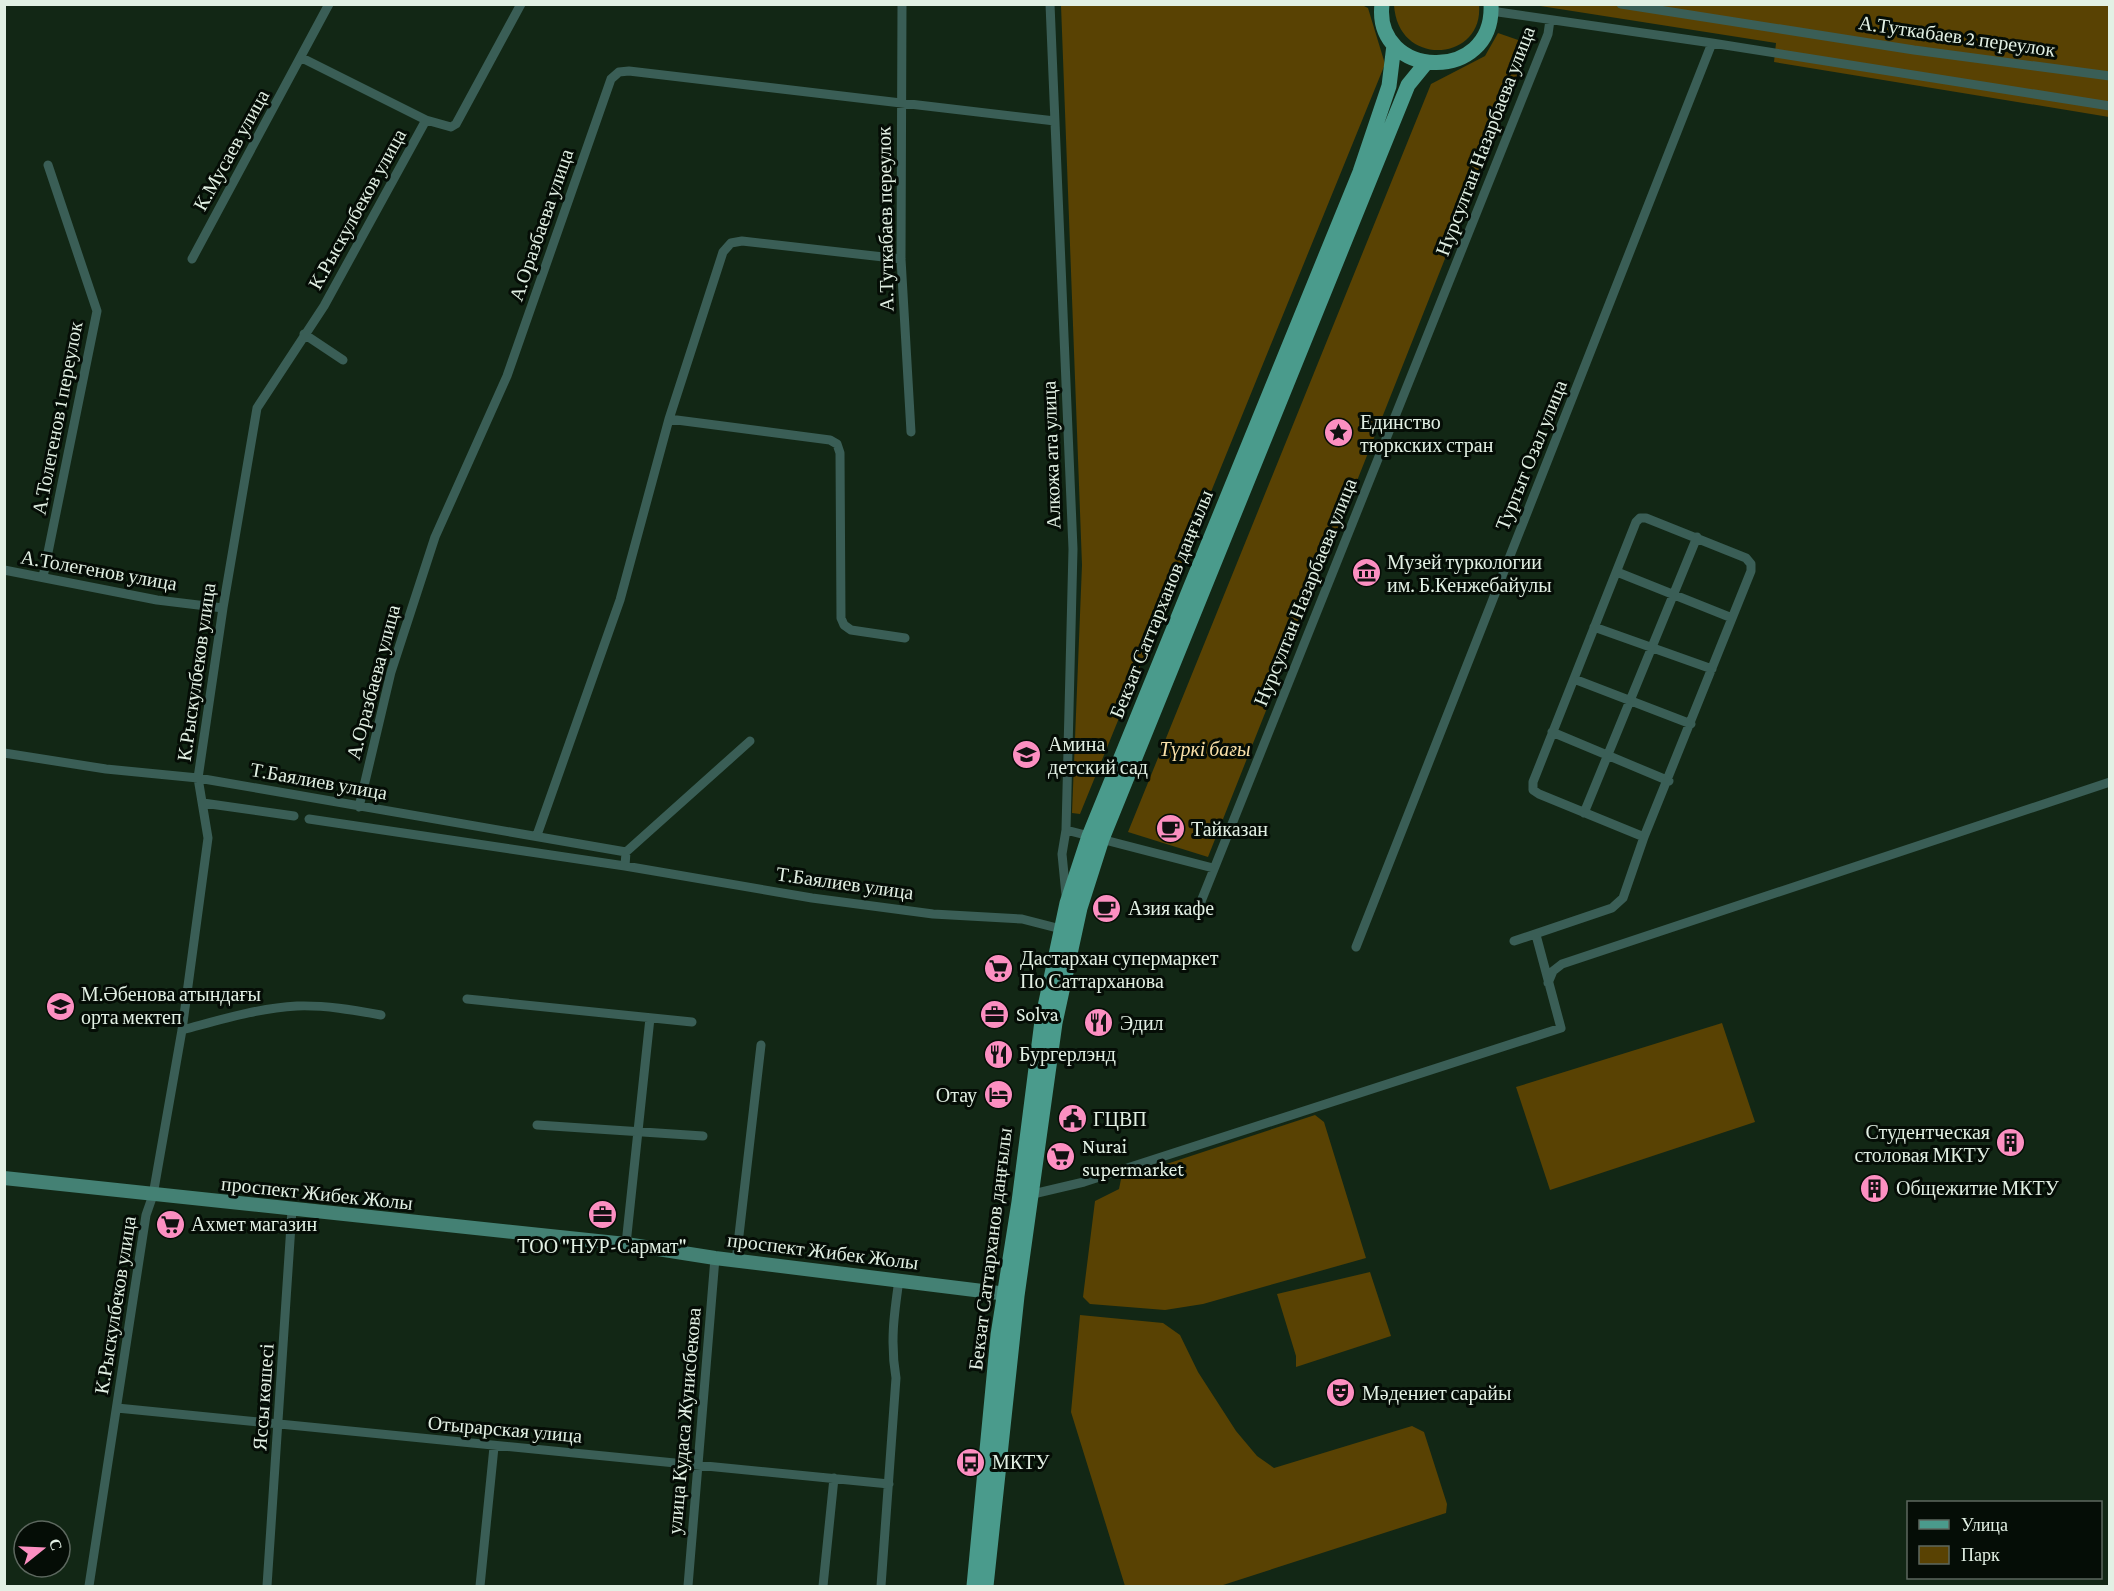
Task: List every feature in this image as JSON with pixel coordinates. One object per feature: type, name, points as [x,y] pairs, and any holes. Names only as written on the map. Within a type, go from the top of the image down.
[{"type":"main road","points":[[1382,4],[1385,29],[1394,45],[1408,56],[1426,63],[1454,61],[1470,52],[1483,38],[1491,8]]},
{"type":"main road","name":"Бекзат Саттарханов даңғылы","points":[[974,1587],[1010,1294],[1033,1194],[1054,1023],[1096,837],[1360,172],[1389,86],[1394,45]]},
{"type":"main road","name":"Бекзат Саттарханов даңғылы","points":[[986,1587],[1019,1202],[1042,1021],[1067,903],[1408,85],[1426,63]]},
{"type":"main road","name":"проспект Жибек Жолы","points":[[4,1178],[626,1244],[736,1261],[1010,1294]]},
{"type":"street","name":"К.Мусаев улица","points":[[192,259],[329,4]]},
{"type":"street","name":"К.Рыскулбеков улица","points":[[89,1587],[146,1215],[153,1195],[182,1029],[208,838],[198,778],[223,608],[257,408],[324,306],[426,120],[451,127],[456,124],[521,4]]},
{"type":"street","name":"А.Туткабаев переулок","points":[[902,4],[901,259],[911,432]]},
{"type":"street","name":"Алкожа ата улица","points":[[1050,4],[1073,549],[1066,830],[1062,854],[1067,903]]},
{"type":"street","name":"А.Туткабаев 2 переулок","points":[[1621,4],[1914,50],[2109,76]]},
{"type":"street","points":[[1491,8],[1550,20],[1712,43],[2109,106]]},
{"type":"street","name":"Нурсултан Назарбаева улица","points":[[1198,909],[1548,34],[1550,20]]},
{"type":"street","name":"Тургыт Озал улица","points":[[1356,947],[1712,43]]},
{"type":"street","points":[[302,58],[426,120]]},
{"type":"street","name":"А.Оразбаева улица","points":[[358,807],[391,672],[435,537],[507,376],[611,80],[619,72],[629,71],[902,105],[1055,121]]},
{"type":"street","name":"А.Толегенов 1 переулок","points":[[43,577],[97,311],[48,165]]},
{"type":"street","points":[[537,835],[620,600],[646,511],[669,419],[723,252],[731,243],[742,241],[901,259]]},
{"type":"street","points":[[304,334],[343,360]]},
{"type":"street","points":[[669,419],[830,440],[837,444],[840,453],[841,618],[844,626],[851,630],[905,638]]},
{"type":"street","points":[[1514,941],[1618,904],[1751,571],[1751,564],[1746,558],[1697,537],[1640,518],[1552,732],[1533,782],[1533,790],[1644,837]]},
{"type":"street","points":[[1584,813],[1697,537]]},
{"type":"street","name":"А.Толегенов улица","points":[[4,570],[157,600],[223,608]]},
{"type":"street","points":[[1617,573],[1732,618]]},
{"type":"street","points":[[1594,627],[1712,669]]},
{"type":"street","points":[[1574,679],[1690,724]]},
{"type":"street","points":[[1552,732],[1668,781]]},
{"type":"street","points":[[625,866],[626,852],[750,741]]},
{"type":"street","name":"Т.Баялиев улица","points":[[4,753],[106,769],[198,778],[626,852]]},
{"type":"street","points":[[1548,983],[1553,971],[1562,964],[2109,782]]},
{"type":"street","name":"Т.Баялиев улица","points":[[203,802],[294,816]]},
{"type":"street","name":"Т.Баялиев улица","points":[[309,819],[625,866],[812,898],[933,914],[1022,920],[1061,929]]},
{"type":"street","points":[[1066,830],[1213,867]]},
{"type":"street","points":[[1033,1194],[1084,1182],[1561,1028],[1536,935]]},
{"type":"street","points":[[467,999],[692,1022]]},
{"type":"street","points":[[182,1029],[244,1014],[296,1006],[338,1007],[381,1014]]},
{"type":"street","points":[[626,1244],[650,1018]]},
{"type":"street","points":[[736,1261],[761,1045]]},
{"type":"street","points":[[537,1125],[703,1136]]},
{"type":"street","name":"Яссы көшесі","points":[[267,1587],[292,1210]]},
{"type":"street","name":"улица Кудаса Жунисбекова","points":[[688,1587],[716,1258]]},
{"type":"street","points":[[881,1587],[896,1378],[891,1348],[892,1325],[899,1280]]},
{"type":"street","name":"Отырарская улица","points":[[117,1408],[494,1447],[700,1464],[889,1485]]},
{"type":"street","points":[[480,1587],[494,1447]]},
{"type":"street","points":[[823,1587],[834,1478]]},
{"type":"green space","points":[[1061,5],[1362,5],[1368,8],[1385,64],[1080,814],[1072,813],[1082,565]]},
{"type":"green space","points":[[1394,5],[1479,5],[1477,24],[1468,38],[1455,46],[1440,50],[1424,48],[1410,40],[1399,26]]},
{"type":"green space","points":[[1534,5],[2109,5],[2109,117],[1774,62],[1776,43]]},
{"type":"green space","name":"Түркі бағы","points":[[1498,33],[1530,44],[1208,857],[1128,832],[1431,84],[1485,56]]},
{"type":"green space","points":[[1722,1023],[1755,1122],[1550,1190],[1516,1087]]},
{"type":"green space","points":[[1315,1115],[1324,1122],[1366,1258],[1203,1304],[1165,1310],[1090,1304],[1083,1297],[1095,1201],[1119,1189],[1121,1179]]},
{"type":"green space","points":[[1370,1272],[1391,1336],[1296,1367],[1296,1356],[1277,1294]]},
{"type":"green space","points":[[1080,1315],[1163,1323],[1180,1335],[1198,1372],[1236,1431],[1257,1456],[1274,1468],[1412,1426],[1424,1432],[1447,1504],[1446,1513],[1220,1586],[1125,1586],[1071,1412]]},
{"type":"place","name":"Единство тюркских стран","points":[[1339,433]]},
{"type":"place","name":"Музей туркологии им. Б.Кенжебайулы","points":[[1366,573]]},
{"type":"place","name":"Амина детский сад","points":[[1027,755]]},
{"type":"place","name":"Тайказан","points":[[1170,829]]},
{"type":"place","name":"Азия кафе","points":[[1107,908]]},
{"type":"place","name":"Дастархан супермаркет По Саттарханова","points":[[999,969]]},
{"type":"place","name":"М.Әбенова атындағы орта мектеп","points":[[60,1006]]},
{"type":"place","name":"Solva","points":[[995,1014]]},
{"type":"place","name":"Эдил","points":[[1099,1023]]},
{"type":"place","name":"Бургерлэнд","points":[[998,1054]]},
{"type":"place","name":"Отау","points":[[998,1095]]},
{"type":"place","name":"ГЦВП","points":[[1072,1119]]},
{"type":"place","name":"Студентческая столовая МКТУ","points":[[2011,1143]]},
{"type":"place","name":"Nurai supermarket","points":[[1061,1157]]},
{"type":"place","name":"Общежитие МКТУ","points":[[1875,1188]]},
{"type":"place","name":"ТОО \"НУР-Сармат\"","points":[[602,1215]]},
{"type":"place","name":"Ахмет магазин","points":[[170,1224]]},
{"type":"place","name":"Мәдениет сарайы","points":[[1341,1393]]},
{"type":"place","name":"МКТУ","points":[[971,1462]]}]
